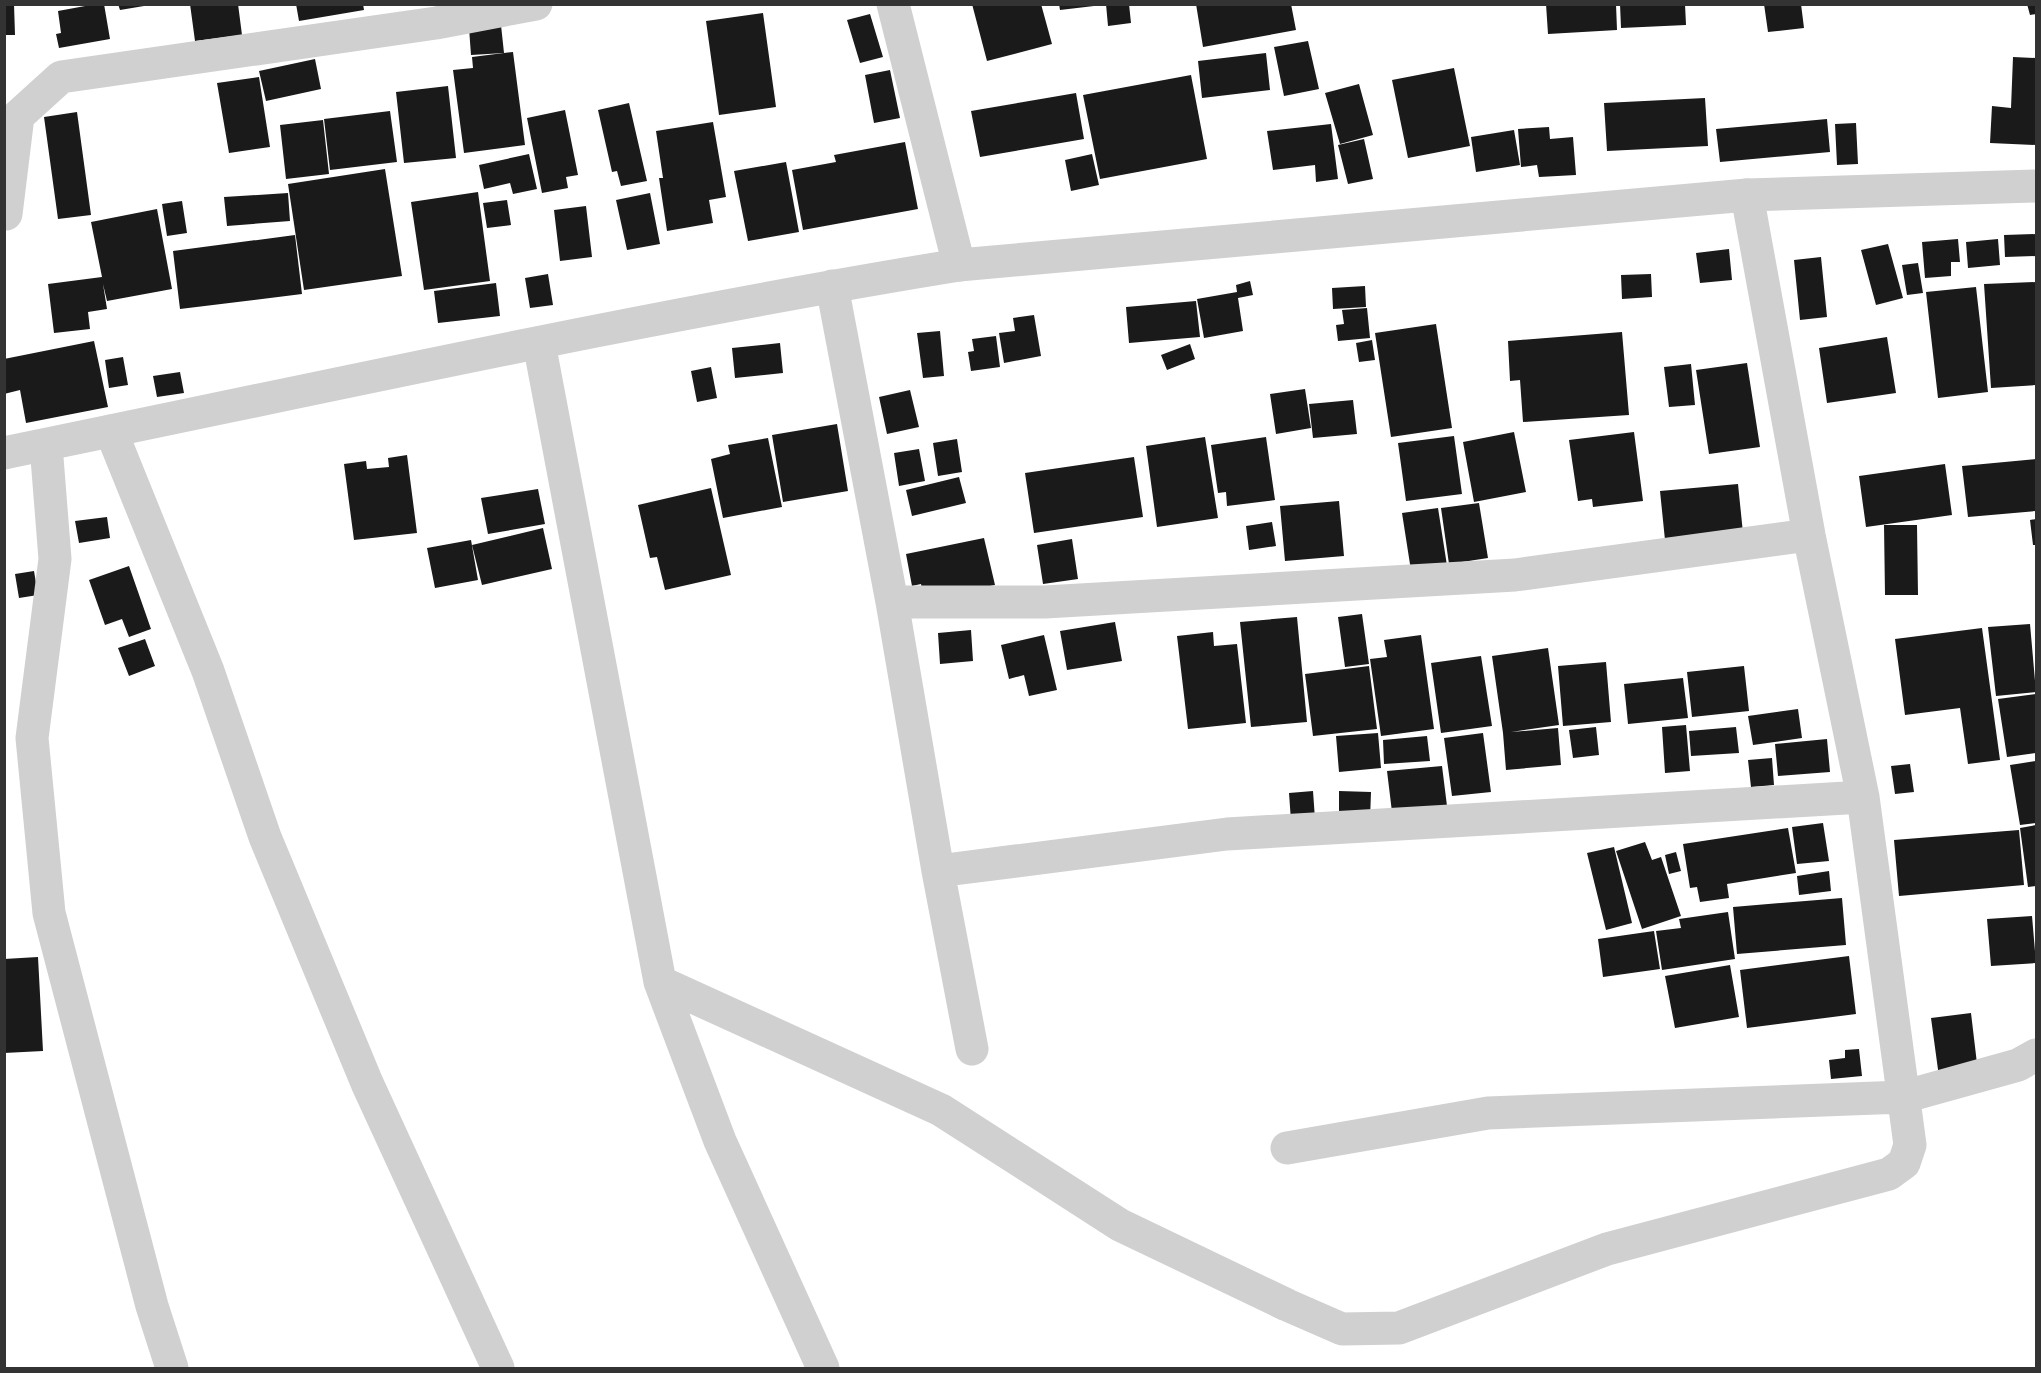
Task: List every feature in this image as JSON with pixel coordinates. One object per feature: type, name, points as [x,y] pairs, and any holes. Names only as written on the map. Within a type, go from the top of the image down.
[{"type":"street","points":[[6,214],[18,116],[61,77],[436,23],[536,4]]},
{"type":"street","points":[[893,4],[959,265]]},
{"type":"street","points":[[4,453],[539,342],[832,285],[959,265],[1747,195],[2037,186]]},
{"type":"street","points":[[660,982],[940,1110],[1120,1226],[1342,1329],[1399,1328],[1607,1249],[1889,1174],[1904,1163],[1910,1145],[1863,797],[1809,535],[1747,195]]},
{"type":"street","points":[[832,285],[892,602],[938,871],[972,1049]]},
{"type":"street","points":[[539,342],[660,982],[720,1141],[823,1368]]},
{"type":"street","points":[[111,431],[208,671],[265,837],[367,1083],[498,1368]]},
{"type":"street","points":[[46,445],[55,560],[32,738],[49,913],[148,1294],[172,1368]]},
{"type":"street","points":[[892,602],[1045,602],[1515,575],[1809,535]]},
{"type":"street","points":[[938,871],[1227,834],[1863,797]]},
{"type":"street","points":[[1287,1148],[1488,1113],[1904,1097],[2018,1065],[2037,1055]]},
{"type":"building","points":[[4,4],[14,4],[15,35],[4,35]]},
{"type":"building","points":[[104,4],[110,39],[59,48],[56,34],[61,33],[58,11]]},
{"type":"building","points":[[118,4],[144,4],[144,6],[120,10]]},
{"type":"building","points":[[190,4],[238,4],[242,35],[195,41]]},
{"type":"building","points":[[296,4],[363,4],[364,10],[299,21]]},
{"type":"building","points":[[972,4],[1041,4],[1052,44],[987,61]]},
{"type":"building","points":[[1059,4],[1094,4],[1094,6],[1060,10]]},
{"type":"building","points":[[1106,4],[1129,4],[1131,23],[1108,26]]},
{"type":"building","points":[[1196,4],[1291,4],[1296,30],[1203,47]]},
{"type":"building","points":[[1546,4],[1616,4],[1617,30],[1548,34]]},
{"type":"building","points":[[1620,4],[1685,4],[1686,25],[1621,28]]},
{"type":"building","points":[[1764,4],[1801,4],[1804,28],[1768,32]]},
{"type":"building","points":[[2027,4],[2036,4],[2036,14],[2030,15]]},
{"type":"building","points":[[763,13],[776,107],[719,115],[706,21]]},
{"type":"building","points":[[870,14],[883,57],[860,63],[847,20]]},
{"type":"building","points":[[501,25],[504,53],[471,55],[469,28]]},
{"type":"building","points":[[1308,41],[1319,89],[1284,96],[1274,47]]},
{"type":"building","points":[[513,52],[525,145],[464,153],[453,70],[473,68],[472,57]]},
{"type":"building","points":[[1266,53],[1270,90],[1202,98],[1198,61]]},
{"type":"building","points":[[2013,57],[2036,58],[2036,145],[1990,143],[1992,106],[2011,108]]},
{"type":"building","points":[[315,59],[321,89],[266,101],[259,71]]},
{"type":"building","points":[[1454,68],[1470,146],[1408,158],[1392,80]]},
{"type":"building","points":[[890,70],[900,118],[874,123],[865,75]]},
{"type":"building","points":[[1191,75],[1207,159],[1100,179],[1083,95]]},
{"type":"building","points":[[259,77],[270,147],[229,153],[217,83]]},
{"type":"building","points":[[1359,84],[1373,135],[1340,144],[1325,93]]},
{"type":"building","points":[[448,86],[456,158],[404,163],[396,92]]},
{"type":"building","points":[[1076,93],[1084,139],[980,157],[971,111]]},
{"type":"building","points":[[1705,98],[1708,146],[1607,151],[1604,103]]},
{"type":"building","points":[[629,103],[647,181],[621,186],[617,171],[612,172],[598,110]]},
{"type":"building","points":[[565,110],[578,175],[566,177],[568,188],[542,193],[527,118]]},
{"type":"building","points":[[390,111],[397,162],[330,170],[324,119]]},
{"type":"building","points":[[77,112],[91,215],[58,219],[44,117]]},
{"type":"building","points":[[1827,119],[1830,152],[1720,162],[1716,129]]},
{"type":"building","points":[[323,120],[329,174],[286,179],[280,125]]},
{"type":"building","points":[[713,122],[726,197],[709,200],[713,223],[667,231],[659,178],[663,178],[656,131]]},
{"type":"building","points":[[1856,123],[1858,164],[1837,165],[1835,124]]},
{"type":"building","points":[[1331,124],[1338,179],[1316,182],[1315,165],[1273,170],[1267,131]]},
{"type":"building","points":[[1549,127],[1550,139],[1573,137],[1576,175],[1539,177],[1537,165],[1521,167],[1518,129]]},
{"type":"building","points":[[1514,130],[1520,165],[1476,172],[1471,137]]},
{"type":"building","points":[[1364,139],[1373,179],[1348,184],[1338,145]]},
{"type":"building","points":[[905,142],[918,209],[803,230],[792,170],[836,162],[834,155]]},
{"type":"building","points":[[529,154],[537,189],[513,194],[510,183],[484,189],[479,165]]},
{"type":"building","points":[[1092,154],[1099,185],[1071,191],[1065,160]]},
{"type":"building","points":[[786,162],[799,232],[748,241],[734,171]]},
{"type":"building","points":[[385,169],[402,276],[304,290],[288,184]]},
{"type":"building","points":[[478,192],[490,281],[424,290],[411,202]]},
{"type":"building","points":[[288,193],[290,221],[227,226],[224,197]]},
{"type":"building","points":[[650,193],[660,244],[627,250],[616,200]]},
{"type":"building","points":[[507,200],[511,225],[487,228],[483,203]]},
{"type":"building","points":[[182,201],[187,233],[167,236],[162,204]]},
{"type":"building","points":[[586,206],[592,257],[560,261],[554,210]]},
{"type":"building","points":[[157,209],[172,289],[107,301],[103,284],[107,309],[88,312],[90,329],[54,333],[48,284],[102,277],[91,222]]},
{"type":"building","points":[[2036,234],[2036,256],[2005,257],[2004,235]]},
{"type":"building","points":[[295,235],[302,294],[180,309],[173,251]]},
{"type":"building","points":[[1958,239],[1960,262],[1951,262],[1951,276],[1925,278],[1922,242]]},
{"type":"building","points":[[1998,239],[2000,265],[1968,268],[1966,242]]},
{"type":"building","points":[[1888,244],[1903,298],[1876,305],[1861,250]]},
{"type":"building","points":[[1729,249],[1732,280],[1700,283],[1696,253]]},
{"type":"building","points":[[1821,257],[1827,317],[1800,320],[1794,260]]},
{"type":"building","points":[[1918,263],[1923,293],[1907,295],[1902,265]]},
{"type":"building","points":[[548,274],[553,305],[530,308],[525,278]]},
{"type":"building","points":[[1651,274],[1652,297],[1622,299],[1621,275]]},
{"type":"building","points":[[1250,281],[1253,295],[1238,298],[1243,331],[1204,338],[1197,299],[1237,292],[1236,285]]},
{"type":"building","points":[[2036,282],[2036,385],[1991,388],[1984,284]]},
{"type":"building","points":[[496,283],[500,316],[438,323],[434,291]]},
{"type":"building","points":[[1365,286],[1366,307],[1333,309],[1332,288]]},
{"type":"building","points":[[1976,287],[1988,392],[1938,398],[1926,292]]},
{"type":"building","points":[[1196,301],[1200,337],[1129,343],[1126,307]]},
{"type":"building","points":[[1367,308],[1370,338],[1338,341],[1336,325],[1344,324],[1342,310]]},
{"type":"building","points":[[1034,315],[1041,356],[1004,363],[999,333],[1015,331],[1013,318]]},
{"type":"building","points":[[1436,324],[1452,428],[1391,437],[1375,333]]},
{"type":"building","points":[[940,331],[944,376],[923,378],[917,333]]},
{"type":"building","points":[[1622,332],[1629,415],[1523,422],[1520,380],[1510,381],[1508,341]]},
{"type":"building","points":[[996,336],[1000,367],[971,371],[968,352],[974,351],[972,339]]},
{"type":"building","points":[[1887,337],[1896,393],[1827,403],[1819,348]]},
{"type":"building","points":[[1372,340],[1375,360],[1359,362],[1356,343]]},
{"type":"building","points":[[94,341],[108,407],[26,423],[20,390],[4,394],[4,359]]},
{"type":"building","points":[[780,343],[783,373],[735,378],[732,348]]},
{"type":"building","points":[[1190,344],[1195,359],[1167,370],[1161,355]]},
{"type":"building","points":[[123,357],[128,385],[109,388],[105,360]]},
{"type":"building","points":[[1747,363],[1760,447],[1709,454],[1696,370]]},
{"type":"building","points":[[1691,364],[1695,405],[1669,407],[1664,367]]},
{"type":"building","points":[[711,367],[717,398],[697,402],[691,371]]},
{"type":"building","points":[[180,372],[184,393],[157,397],[153,376]]},
{"type":"building","points":[[1305,389],[1311,428],[1276,434],[1270,394]]},
{"type":"building","points":[[910,390],[919,427],[887,434],[879,397]]},
{"type":"building","points":[[1353,400],[1357,434],[1313,438],[1309,404]]},
{"type":"building","points":[[837,424],[848,491],[783,502],[772,435]]},
{"type":"building","points":[[1514,432],[1526,492],[1474,502],[1463,442]]},
{"type":"building","points":[[1634,432],[1643,501],[1593,507],[1592,499],[1578,501],[1569,440]]},
{"type":"building","points":[[1454,436],[1462,494],[1406,501],[1398,443]]},
{"type":"building","points":[[1205,437],[1218,518],[1157,527],[1146,446]]},
{"type":"building","points":[[1266,437],[1275,500],[1227,506],[1226,492],[1218,493],[1211,445]]},
{"type":"building","points":[[768,438],[782,507],[723,518],[711,459],[730,454],[728,445]]},
{"type":"building","points":[[957,439],[962,472],[938,476],[933,443]]},
{"type":"building","points":[[919,449],[925,481],[899,486],[894,453]]},
{"type":"building","points":[[407,455],[417,533],[354,540],[344,464],[366,461],[367,469],[389,467],[388,458]]},
{"type":"building","points":[[1134,457],[1143,517],[1034,533],[1025,473]]},
{"type":"building","points":[[2036,459],[2036,511],[1968,517],[1962,466]]},
{"type":"building","points":[[1945,464],[1952,515],[1866,527],[1859,476]]},
{"type":"building","points":[[959,477],[966,503],[912,516],[906,490]]},
{"type":"building","points":[[1738,484],[1743,533],[1665,540],[1660,491]]},
{"type":"building","points":[[711,488],[731,575],[665,590],[657,557],[650,558],[638,505]]},
{"type":"building","points":[[538,489],[545,524],[488,534],[481,498]]},
{"type":"building","points":[[1339,501],[1344,556],[1285,561],[1280,506]]},
{"type":"building","points":[[1479,503],[1488,558],[1449,564],[1441,508]]},
{"type":"building","points":[[1438,508],[1448,572],[1412,577],[1402,513]]},
{"type":"building","points":[[107,517],[110,538],[79,543],[75,521]]},
{"type":"building","points":[[2036,519],[2036,545],[2033,545],[2030,520]]},
{"type":"building","points":[[1272,522],[1276,546],[1249,550],[1246,526]]},
{"type":"building","points":[[1884,525],[1917,525],[1918,595],[1885,595]]},
{"type":"building","points":[[543,528],[552,569],[482,585],[472,545]]},
{"type":"building","points":[[984,538],[995,585],[924,599],[921,584],[912,586],[906,554]]},
{"type":"building","points":[[1072,539],[1078,579],[1043,584],[1037,545]]},
{"type":"building","points":[[471,540],[478,580],[435,588],[427,548]]},
{"type":"building","points":[[129,566],[151,629],[129,637],[122,619],[105,625],[89,580]]},
{"type":"building","points":[[34,571],[38,595],[19,598],[15,574]]},
{"type":"building","points":[[1362,614],[1369,664],[1345,667],[1338,617]]},
{"type":"building","points":[[1297,617],[1307,722],[1251,727],[1240,622]]},
{"type":"building","points":[[1115,622],[1122,661],[1067,670],[1060,631]]},
{"type":"building","points":[[2030,624],[2036,692],[1996,696],[1988,627]]},
{"type":"building","points":[[1982,628],[2000,760],[1968,764],[1960,708],[1905,715],[1895,639]]},
{"type":"building","points":[[971,630],[973,661],[940,664],[938,633]]},
{"type":"building","points":[[1213,632],[1214,646],[1237,644],[1246,723],[1188,729],[1177,636]]},
{"type":"building","points":[[1044,635],[1057,690],[1029,696],[1024,675],[1009,679],[1001,645]]},
{"type":"building","points":[[1421,635],[1434,729],[1381,736],[1370,659],[1387,657],[1384,640]]},
{"type":"building","points":[[145,639],[155,666],[129,676],[118,648]]},
{"type":"building","points":[[1548,648],[1559,725],[1511,732],[1558,728],[1561,765],[1506,770],[1492,656]]},
{"type":"building","points":[[1481,656],[1492,726],[1441,733],[1431,663]]},
{"type":"building","points":[[1606,662],[1611,722],[1563,726],[1558,666]]},
{"type":"building","points":[[1369,666],[1377,729],[1313,736],[1305,674]]},
{"type":"building","points":[[1744,666],[1749,711],[1692,717],[1687,672]]},
{"type":"building","points":[[1683,678],[1688,718],[1628,724],[1624,684]]},
{"type":"building","points":[[2036,694],[2036,753],[2007,757],[1998,699]]},
{"type":"building","points":[[1798,709],[1802,738],[1753,745],[1748,716]]},
{"type":"building","points":[[1686,725],[1690,771],[1665,773],[1662,727]]},
{"type":"building","points":[[1596,727],[1599,755],[1573,758],[1569,730]]},
{"type":"building","points":[[1736,727],[1739,753],[1691,756],[1689,731]]},
{"type":"building","points":[[1378,733],[1381,768],[1339,772],[1336,736]]},
{"type":"building","points":[[1483,733],[1491,792],[1452,796],[1444,738]]},
{"type":"building","points":[[1427,736],[1430,761],[1384,764],[1383,740]]},
{"type":"building","points":[[1827,739],[1830,772],[1778,776],[1775,744]]},
{"type":"building","points":[[1772,758],[1774,785],[1751,787],[1748,760]]},
{"type":"building","points":[[2036,761],[2036,823],[2020,825],[2010,765]]},
{"type":"building","points":[[1910,764],[1914,792],[1895,794],[1891,766]]},
{"type":"building","points":[[1442,766],[1447,806],[1392,812],[1387,771]]},
{"type":"building","points":[[1313,791],[1315,819],[1291,821],[1289,793]]},
{"type":"building","points":[[1339,791],[1371,792],[1370,820],[1339,818]]},
{"type":"building","points":[[1823,823],[1829,861],[1797,864],[1792,827]]},
{"type":"building","points":[[2036,825],[2036,886],[2028,887],[2020,828]]},
{"type":"building","points":[[1788,828],[1796,873],[1727,884],[1729,898],[1700,902],[1697,887],[1690,888],[1683,844]]},
{"type":"building","points":[[2019,830],[2024,885],[1899,896],[1894,840]]},
{"type":"building","points":[[1645,842],[1652,860],[1661,857],[1681,916],[1642,929],[1616,851]]},
{"type":"building","points":[[1614,847],[1632,923],[1606,930],[1587,853]]},
{"type":"building","points":[[1676,852],[1681,871],[1669,874],[1665,855]]},
{"type":"building","points":[[1829,871],[1831,891],[1799,895],[1797,876]]},
{"type":"building","points":[[1842,898],[1846,945],[1737,954],[1733,907]]},
{"type":"building","points":[[1728,912],[1735,959],[1662,970],[1656,931],[1681,928],[1679,919]]},
{"type":"building","points":[[2032,916],[2036,963],[1991,966],[1987,919]]},
{"type":"building","points":[[1654,931],[1660,969],[1603,977],[1598,939]]},
{"type":"building","points":[[1849,956],[1856,1014],[1747,1028],[1740,970]]},
{"type":"building","points":[[38,957],[43,1051],[4,1053],[4,959]]},
{"type":"building","points":[[1730,965],[1739,1017],[1675,1028],[1665,976]]},
{"type":"building","points":[[1971,1013],[1978,1072],[1939,1077],[1931,1018]]},
{"type":"building","points":[[1859,1049],[1862,1076],[1831,1079],[1829,1060],[1845,1058],[1845,1050]]}]
